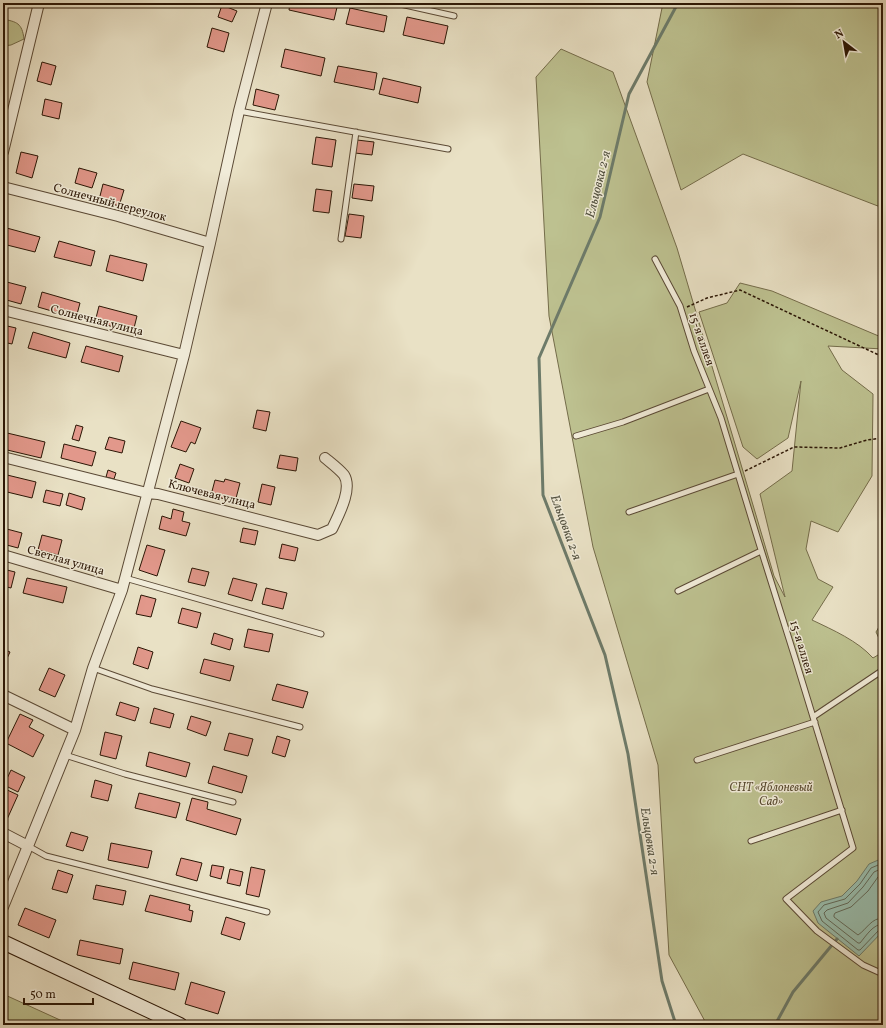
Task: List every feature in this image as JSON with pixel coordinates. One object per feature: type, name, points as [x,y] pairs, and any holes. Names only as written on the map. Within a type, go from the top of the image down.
[{"type":"main road","points":[[3,942],[180,1025]]},
{"type":"street","points":[[3,152],[39,3]]},
{"type":"street","points":[[3,907],[65,755],[93,668],[122,590],[184,355],[239,111],[267,3]]},
{"type":"street","name":"Солнечный переулок","points":[[3,187],[118,216],[210,243]]},
{"type":"street","name":"Солнечная улица","points":[[3,310],[184,355]]},
{"type":"street","name":"Ключевая улица","points":[[3,457],[148,493],[158,494],[318,535],[332,529],[344,502],[347,483],[344,476],[325,458]]},
{"type":"street","name":"Светлая улица","points":[[3,555],[122,590]]},
{"type":"street","points":[[3,695],[74,730]]},
{"type":"street","points":[[3,833],[28,846]]},
{"type":"lane","points":[[396,3],[454,16]]},
{"type":"lane","points":[[239,111],[448,148]]},
{"type":"lane","points":[[341,239],[356,132]]},
{"type":"lane","name":"15-я аллея","points":[[655,259],[681,310],[694,351],[721,418],[853,848],[786,899],[817,931],[863,965],[883,974]]},
{"type":"lane","points":[[576,436],[623,422],[709,389]]},
{"type":"lane","points":[[629,512],[738,474]]},
{"type":"lane","points":[[678,591],[762,552]]},
{"type":"lane","points":[[125,578],[321,634]]},
{"type":"lane","points":[[93,668],[152,689],[300,727]]},
{"type":"lane","points":[[697,760],[814,719],[883,670]]},
{"type":"lane","points":[[65,755],[125,774],[233,802]]},
{"type":"lane","points":[[751,841],[842,810]]},
{"type":"lane","points":[[28,846],[46,856],[267,912]]},
{"type":"path","points":[[681,310],[707,298],[740,290],[883,357]]},
{"type":"path","points":[[738,474],[794,447],[840,448],[867,440],[883,438]]},
{"type":"green space","points":[[663,3],[883,3],[883,208],[743,154],[681,190],[647,82]]},
{"type":"green space","points":[[3,19],[18,24],[22,30],[24,39],[11,45],[3,46]]},
{"type":"green space","name":"СНТ «Яблоневый Сад»","points":[[561,49],[613,72],[677,248],[774,576],[785,597],[760,494],[792,471],[801,381],[788,438],[757,459],[743,447],[699,312],[727,303],[740,283],[772,291],[881,337],[883,342],[883,349],[828,346],[842,370],[873,394],[872,476],[838,532],[811,521],[806,549],[818,579],[833,587],[812,620],[853,641],[873,658],[883,652],[883,1025],[707,1025],[669,955],[658,765],[593,547],[549,316],[536,77]]},
{"type":"green space","points":[[883,620],[883,647],[876,632]]},
{"type":"green space","points":[[3,994],[71,1025],[3,1025]]},
{"type":"water","points":[[883,858],[883,931],[859,956],[818,923],[813,911],[821,902],[842,896],[857,881],[869,864]]},
{"type":"building","points":[[290,3],[338,3],[334,20],[289,10]]},
{"type":"building","points":[[222,5],[237,11],[232,22],[218,17]]},
{"type":"building","points":[[350,8],[387,16],[384,32],[346,24]]},
{"type":"building","points":[[407,17],[448,26],[444,44],[403,35]]},
{"type":"building","points":[[212,28],[229,33],[224,52],[207,47]]},
{"type":"building","points":[[285,49],[325,58],[321,76],[281,67]]},
{"type":"building","points":[[42,62],[56,66],[51,85],[37,81]]},
{"type":"building","points":[[338,66],[377,73],[374,90],[334,82]]},
{"type":"building","points":[[383,78],[421,87],[418,103],[379,94]]},
{"type":"building","points":[[256,89],[279,95],[275,110],[253,105]]},
{"type":"building","points":[[45,99],[62,103],[59,119],[42,115]]},
{"type":"building","points":[[316,137],[336,140],[332,167],[312,164]]},
{"type":"building","points":[[357,140],[374,142],[372,155],[355,153]]},
{"type":"building","points":[[21,152],[38,156],[32,178],[16,173]]},
{"type":"building","points":[[79,168],[97,173],[92,188],[75,183]]},
{"type":"building","points":[[103,184],[124,190],[119,206],[99,200]]},
{"type":"building","points":[[354,184],[374,186],[372,201],[352,198]]},
{"type":"building","points":[[316,189],[332,191],[329,213],[313,211]]},
{"type":"building","points":[[349,214],[364,216],[361,238],[345,236]]},
{"type":"building","points":[[3,227],[40,237],[35,252],[3,244]]},
{"type":"building","points":[[59,241],[95,251],[91,266],[54,257]]},
{"type":"building","points":[[110,255],[147,264],[143,281],[106,271]]},
{"type":"building","points":[[3,281],[26,287],[21,304],[3,299]]},
{"type":"building","points":[[42,292],[80,303],[76,318],[38,307]]},
{"type":"building","points":[[99,306],[137,316],[133,332],[95,322]]},
{"type":"building","points":[[3,325],[16,328],[12,344],[3,342]]},
{"type":"building","points":[[33,332],[70,343],[66,358],[28,348]]},
{"type":"building","points":[[86,346],[123,356],[119,372],[81,362]]},
{"type":"building","points":[[257,410],[270,412],[266,431],[253,428]]},
{"type":"building","points":[[181,421],[201,428],[195,444],[191,442],[186,452],[171,447]]},
{"type":"building","points":[[76,425],[83,427],[79,441],[72,439]]},
{"type":"building","points":[[3,432],[45,442],[41,458],[3,449]]},
{"type":"building","points":[[109,437],[125,441],[122,453],[105,449]]},
{"type":"building","points":[[64,444],[96,452],[92,466],[61,458]]},
{"type":"building","points":[[280,455],[298,458],[296,471],[277,468]]},
{"type":"building","points":[[180,464],[194,469],[189,483],[175,478]]},
{"type":"building","points":[[108,470],[116,473],[114,479],[106,477]]},
{"type":"building","points":[[3,474],[36,482],[32,498],[3,491]]},
{"type":"building","points":[[225,479],[240,483],[235,502],[211,495],[215,480],[224,482]]},
{"type":"building","points":[[262,484],[275,487],[271,505],[258,502]]},
{"type":"building","points":[[46,490],[63,494],[60,506],[43,502]]},
{"type":"building","points":[[69,493],[85,498],[82,510],[66,505]]},
{"type":"building","points":[[173,509],[184,512],[182,521],[190,523],[186,536],[159,529],[162,516],[171,519]]},
{"type":"building","points":[[3,528],[22,533],[18,548],[3,544]]},
{"type":"building","points":[[243,528],[258,531],[255,545],[240,542]]},
{"type":"building","points":[[42,535],[62,540],[58,555],[38,550]]},
{"type":"building","points":[[282,544],[298,548],[295,561],[279,558]]},
{"type":"building","points":[[147,545],[165,550],[157,576],[139,570]]},
{"type":"building","points":[[192,568],[209,572],[205,586],[188,582]]},
{"type":"building","points":[[3,569],[15,572],[11,588],[3,586]]},
{"type":"building","points":[[27,578],[67,587],[63,603],[23,593]]},
{"type":"building","points":[[233,578],[257,584],[252,601],[228,594]]},
{"type":"building","points":[[266,588],[287,593],[283,609],[262,604]]},
{"type":"building","points":[[141,595],[156,599],[151,617],[136,614]]},
{"type":"building","points":[[182,608],[201,613],[197,628],[178,623]]},
{"type":"building","points":[[248,629],[273,634],[269,652],[244,647]]},
{"type":"building","points":[[214,633],[233,639],[230,650],[211,644]]},
{"type":"building","points":[[138,647],[153,652],[148,669],[133,664]]},
{"type":"building","points":[[3,649],[10,652],[3,667]]},
{"type":"building","points":[[204,659],[234,666],[230,681],[200,673]]},
{"type":"building","points":[[49,668],[65,675],[55,697],[39,690]]},
{"type":"building","points":[[277,684],[308,692],[303,708],[272,700]]},
{"type":"building","points":[[120,702],[139,708],[135,721],[116,715]]},
{"type":"building","points":[[154,708],[174,714],[170,728],[150,723]]},
{"type":"building","points":[[20,714],[33,720],[29,727],[44,735],[33,757],[6,743]]},
{"type":"building","points":[[191,716],[211,722],[206,736],[187,729]]},
{"type":"building","points":[[105,732],[122,736],[116,759],[100,755]]},
{"type":"building","points":[[229,733],[253,739],[248,756],[224,750]]},
{"type":"building","points":[[277,736],[290,740],[285,757],[272,753]]},
{"type":"building","points":[[149,752],[190,763],[186,777],[146,766]]},
{"type":"building","points":[[213,766],[247,776],[242,793],[208,783]]},
{"type":"building","points":[[11,770],[25,777],[18,792],[4,785]]},
{"type":"building","points":[[95,780],[112,785],[108,801],[91,797]]},
{"type":"building","points":[[3,788],[18,795],[4,826],[3,826]]},
{"type":"building","points":[[139,793],[180,803],[176,818],[135,808]]},
{"type":"building","points":[[192,798],[208,802],[207,809],[241,819],[236,835],[186,820]]},
{"type":"building","points":[[71,832],[88,837],[83,851],[66,846]]},
{"type":"building","points":[[111,843],[152,851],[148,868],[108,860]]},
{"type":"building","points":[[181,858],[202,863],[197,881],[176,875]]},
{"type":"building","points":[[212,865],[224,867],[221,879],[210,876]]},
{"type":"building","points":[[251,867],[265,870],[259,897],[246,894]]},
{"type":"building","points":[[230,869],[243,872],[240,886],[227,883]]},
{"type":"building","points":[[58,870],[73,875],[67,893],[52,889]]},
{"type":"building","points":[[96,885],[126,891],[123,905],[93,899]]},
{"type":"building","points":[[150,895],[190,905],[189,910],[193,911],[191,922],[145,911]]},
{"type":"building","points":[[25,908],[56,920],[49,938],[18,925]]},
{"type":"building","points":[[226,917],[245,923],[240,940],[221,934]]},
{"type":"building","points":[[80,940],[123,949],[120,964],[77,955]]},
{"type":"building","points":[[133,962],[179,973],[175,990],[129,979]]},
{"type":"building","points":[[191,982],[225,992],[218,1014],[185,1004]]},
{"type":"waterway","name":"Ельцовка 2-я","points":[[676,1025],[662,981],[628,754],[605,655],[543,495],[539,358],[600,217],[629,94],[678,3]]},
{"type":"waterway","points":[[775,1025],[793,992],[837,939]]}]
